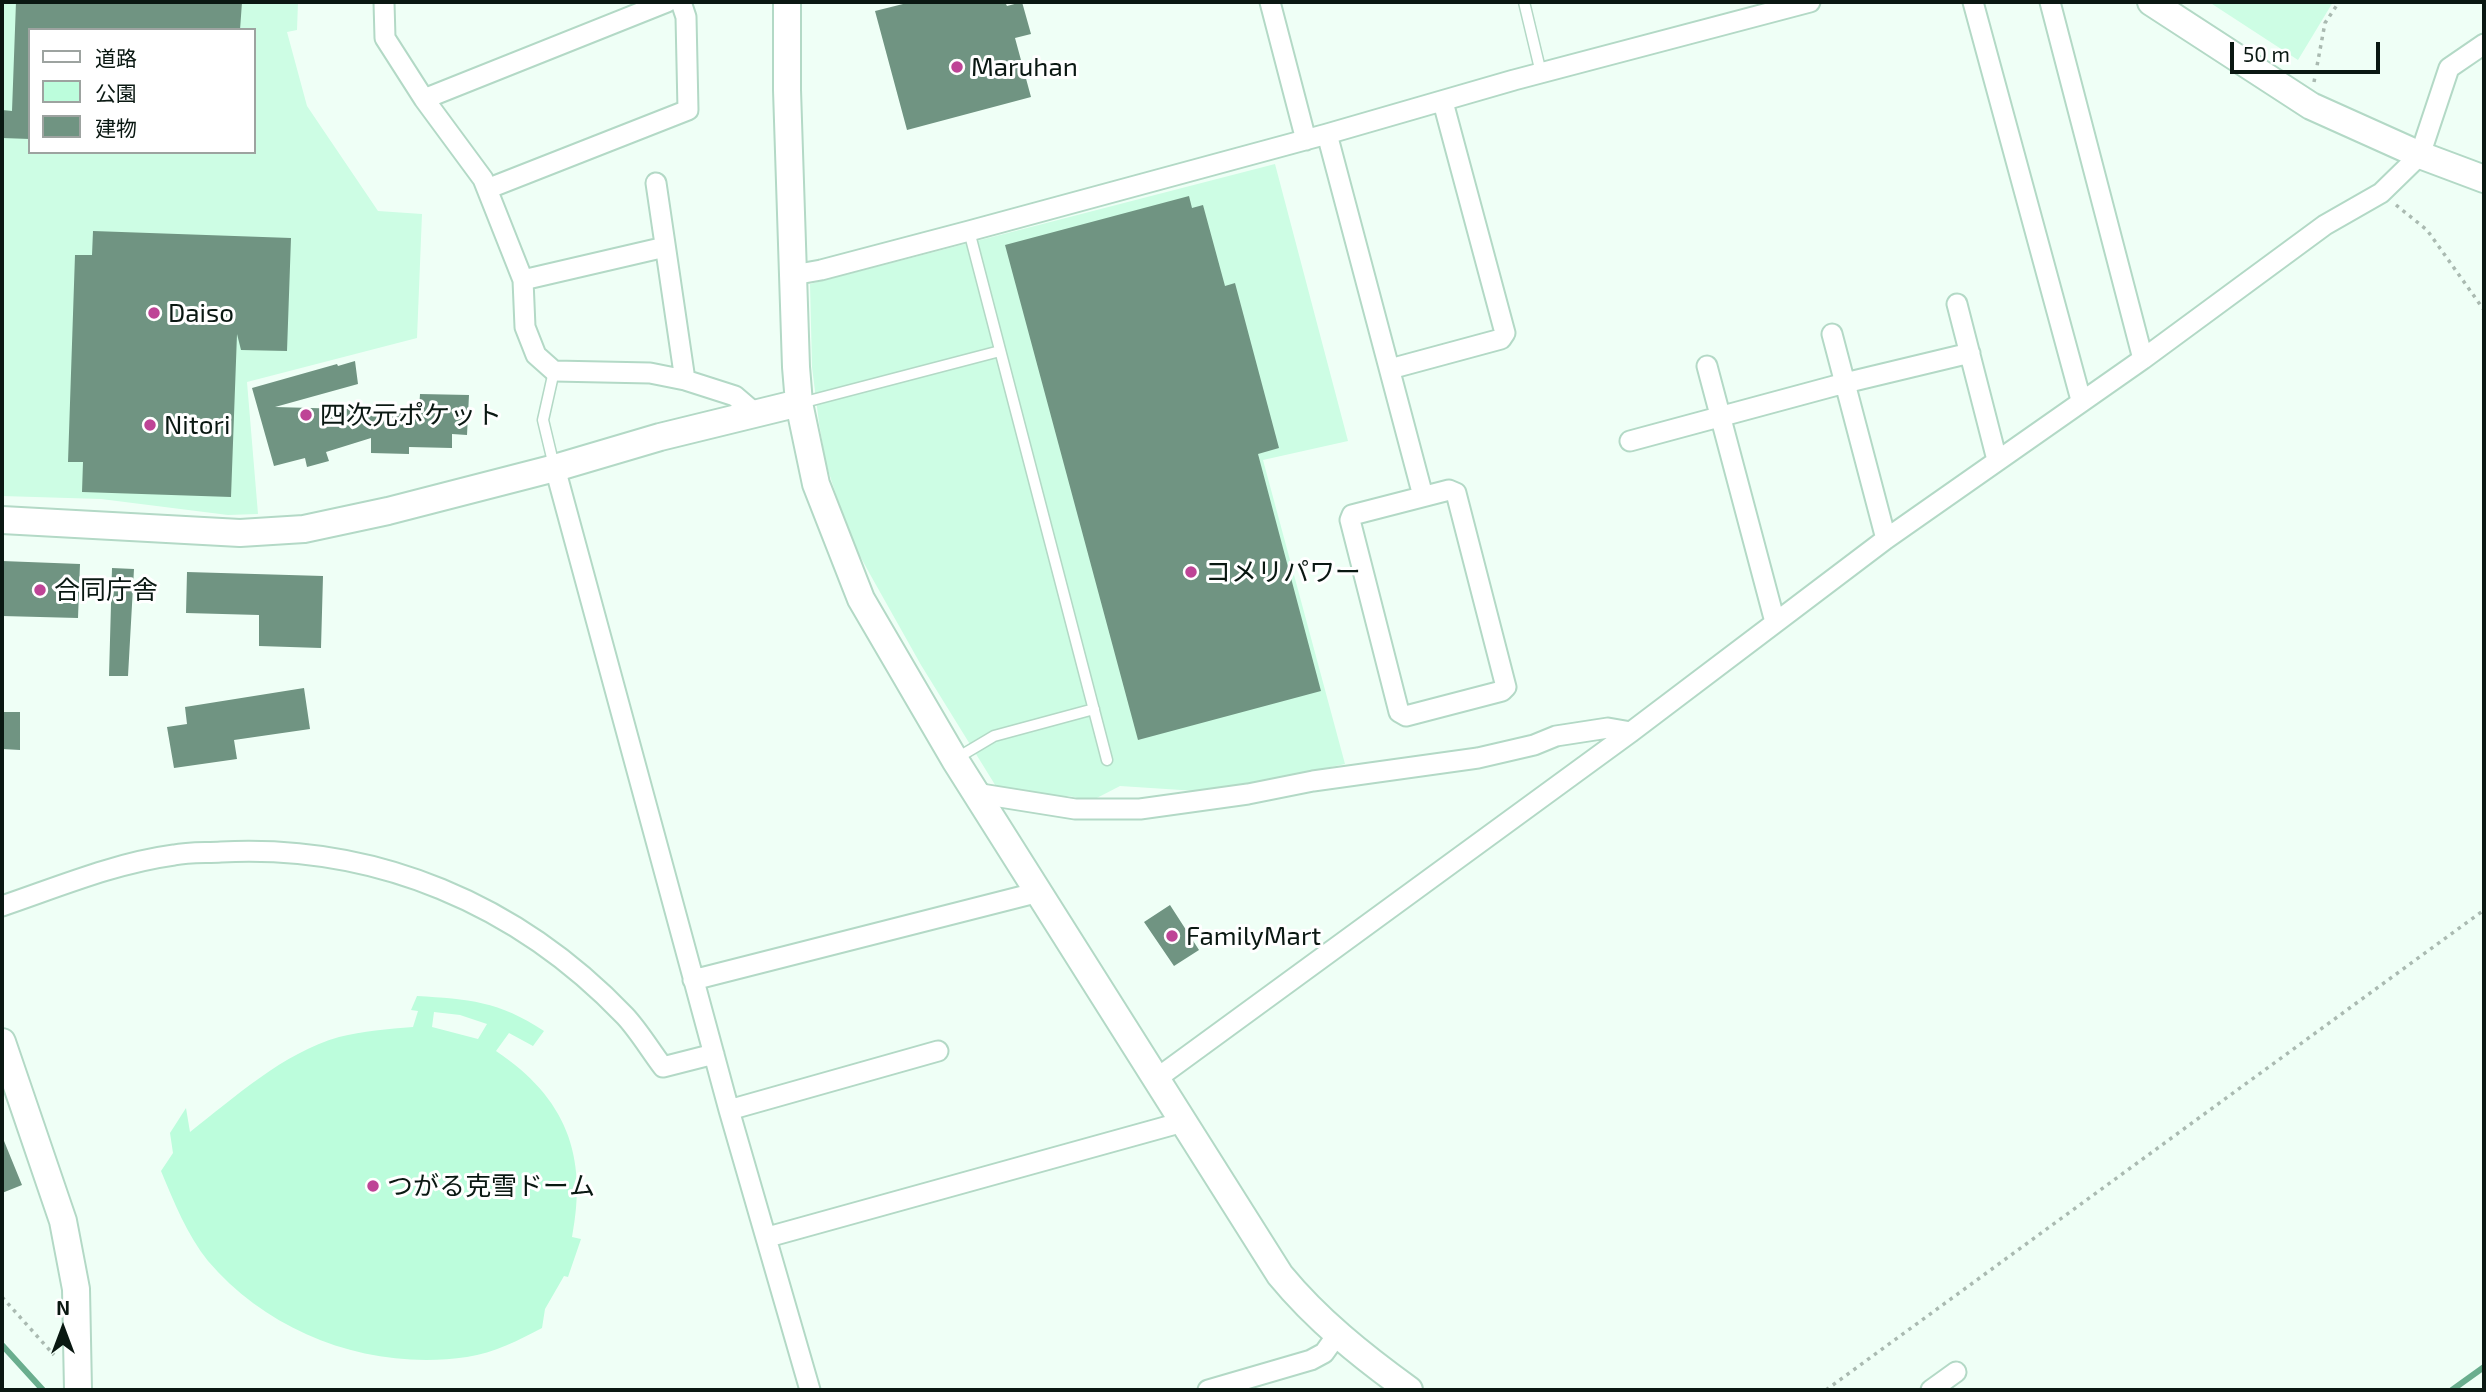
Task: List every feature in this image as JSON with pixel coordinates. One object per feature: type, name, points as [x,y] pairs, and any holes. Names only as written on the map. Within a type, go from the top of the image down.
[{"type":"street","points":[[384,2],[385,38],[424,99],[483,179],[523,280],[525,327],[536,355],[554,371],[650,373],[685,380],[735,396],[756,414]]},
{"type":"street","points":[[424,99],[667,2]]},
{"type":"street","points":[[487,189],[688,110],[686,18],[681,2]]},
{"type":"street","points":[[787,2],[793,275],[799,403],[816,484],[861,599],[975,793],[1280,1275],[1337,1335],[1409,1390]]},
{"type":"street","points":[[1270,2],[1306,140]]},
{"type":"street","points":[[793,275],[969,231],[1541,73],[1810,2]]},
{"type":"street","points":[[1973,2],[2081,400]]},
{"type":"street","points":[[2050,2],[2143,359]]},
{"type":"street","points":[[2161,5],[2311,106],[2420,155],[2484,179]]},
{"type":"street","points":[[1156,1079],[1631,732],[1885,540],[2143,359],[2325,225],[2381,193],[2420,155],[2449,68],[2484,44]]},
{"type":"street","points":[[1390,369],[1502,339],[1504,333],[1443,102]]},
{"type":"street","points":[[1327,134],[1423,496]]},
{"type":"street","points":[[656,183],[685,380]]},
{"type":"street","points":[[523,280],[665,247]]},
{"type":"street","points":[[1957,304],[1997,460]]},
{"type":"street","points":[[1832,334],[1885,540]]},
{"type":"street","points":[[1630,441],[1845,383],[1969,353]]},
{"type":"street","points":[[1707,366],[1775,622]]},
{"type":"street","points":[[2,520],[240,533],[304,529],[388,511],[555,468],[660,437],[799,403]]},
{"type":"street","points":[[555,468],[693,980],[810,1390]]},
{"type":"street","points":[[1449,489],[1456,493],[1506,687],[1503,691],[1406,716],[1399,712],[1350,520],[1352,515],[1423,496],[1449,489]]},
{"type":"street","points":[[975,793],[1075,809],[1140,809],[1478,758],[1534,745],[1556,736],[1608,727],[1631,732]]},
{"type":"street","points":[[2,906],[118,867],[175,854],[302,852],[373,865],[446,891],[494,914],[542,945],[587,979],[627,1018],[663,1067],[714,1054]]},
{"type":"street","points":[[693,980],[1039,892]]},
{"type":"street","points":[[2,1042],[64,1221],[76,1289],[78,1382]]},
{"type":"street","points":[[729,1110],[937,1051]]},
{"type":"street","points":[[768,1237],[1183,1122]]},
{"type":"street","points":[[1208,1390],[1252,1385],[1311,1360],[1324,1353],[1337,1335]]},
{"type":"street","points":[[1931,1390],[1956,1372]]},
{"type":"lane","points":[[1524,2],[1541,73]]},
{"type":"lane","points":[[969,231],[1107,760]]},
{"type":"lane","points":[[799,403],[1000,351]]},
{"type":"lane","points":[[554,371],[543,420],[555,468]]},
{"type":"lane","points":[[955,760],[994,736],[1094,709]]},
{"type":"path","points":[[2311,106],[2325,23],[2339,2]]},
{"type":"path","points":[[2381,193],[2427,230],[2484,310]]},
{"type":"path","points":[[1826,1390],[2484,910]]},
{"type":"path","points":[[2,1297],[78,1382]]},
{"type":"shaded area","points":[[2,2],[298,2],[297,30],[287,32],[307,106],[378,211],[422,214],[417,338],[247,382],[258,514],[228,515],[101,499],[2,496]]},
{"type":"shaded area","points":[[2209,2],[2333,2],[2298,60]]},
{"type":"shaded area","points":[[1275,164],[1348,441],[1263,460],[1345,764],[1212,792],[1120,786],[1091,801],[1069,796],[1036,796],[997,788],[921,665],[871,576],[855,547],[840,507],[826,464],[819,423],[812,367],[810,284]]},
{"type":"green space","name":"つがる克雪ドーム","points":[[417,996],[468,1000],[512,1013],[544,1031],[533,1046],[509,1033],[496,1051],[540,1088],[566,1131],[573,1155],[577,1180],[572,1237],[581,1239],[568,1277],[564,1276],[545,1309],[542,1328],[497,1349],[467,1357],[431,1360],[395,1358],[326,1342],[293,1328],[233,1287],[208,1261],[182,1218],[161,1171],[173,1153],[170,1133],[186,1108],[190,1132],[260,1077],[298,1054],[339,1037],[413,1027],[418,1011],[411,1010]],"holes":[[[434,1012],[460,1015],[487,1024],[478,1039],[432,1027]]]},
{"type":"building","points":[[16,2],[242,2],[240,28],[28,28],[28,139],[2,138],[2,110],[12,111]]},
{"type":"building","name":"Maruhan","points":[[911,2],[1005,2],[1007,6],[1022,2],[1031,34],[1015,38],[1031,97],[907,130],[875,11]]},
{"type":"building","name":"コメリパワー","points":[[1189,196],[1192,208],[1203,205],[1225,286],[1235,283],[1279,448],[1258,454],[1321,691],[1138,740],[1005,245]]},
{"type":"building","points":[[93,231],[291,238],[287,351],[241,350],[237,334],[231,497],[82,492],[83,462],[68,462],[75,255],[92,255]]},
{"type":"building","points":[[355,361],[358,384],[275,407],[419,411],[420,394],[469,395],[467,435],[452,434],[452,448],[409,447],[409,454],[371,453],[371,438],[326,452],[329,461],[307,467],[305,458],[274,466],[252,388]]},
{"type":"building","name":"合同庁舎","points":[[2,561],[80,564],[78,618],[2,616]]},
{"type":"building","points":[[112,568],[134,569],[128,676],[109,676]]},
{"type":"building","points":[[187,572],[323,576],[321,648],[259,646],[259,615],[186,613]]},
{"type":"building","points":[[304,688],[310,729],[234,740],[237,759],[174,768],[167,727],[187,724],[185,707]]},
{"type":"building","points":[[2,712],[20,712],[20,750],[2,749]]},
{"type":"building","name":"FamilyMart","points":[[1170,905],[1199,950],[1174,966],[1144,922]]},
{"type":"building","points":[[2,1136],[22,1185],[2,1193]]},
{"type":"waterway","points":[[2,1345],[43,1390]]},
{"type":"waterway","points":[[2452,1390],[2484,1367]]},
{"type":"place","name":"Maruhan","points":[[957,67]]},
{"type":"place","name":"Daiso","points":[[154,313]]},
{"type":"place","name":"四次元ポケット","points":[[306,415]]},
{"type":"place","name":"Nitori","points":[[150,425]]},
{"type":"place","name":"コメリパワー","points":[[1191,572]]},
{"type":"place","name":"合同庁舎","points":[[40,590]]},
{"type":"place","name":"FamilyMart","points":[[1172,936]]},
{"type":"place","name":"つがる克雪ドーム","points":[[373,1186]]}]
